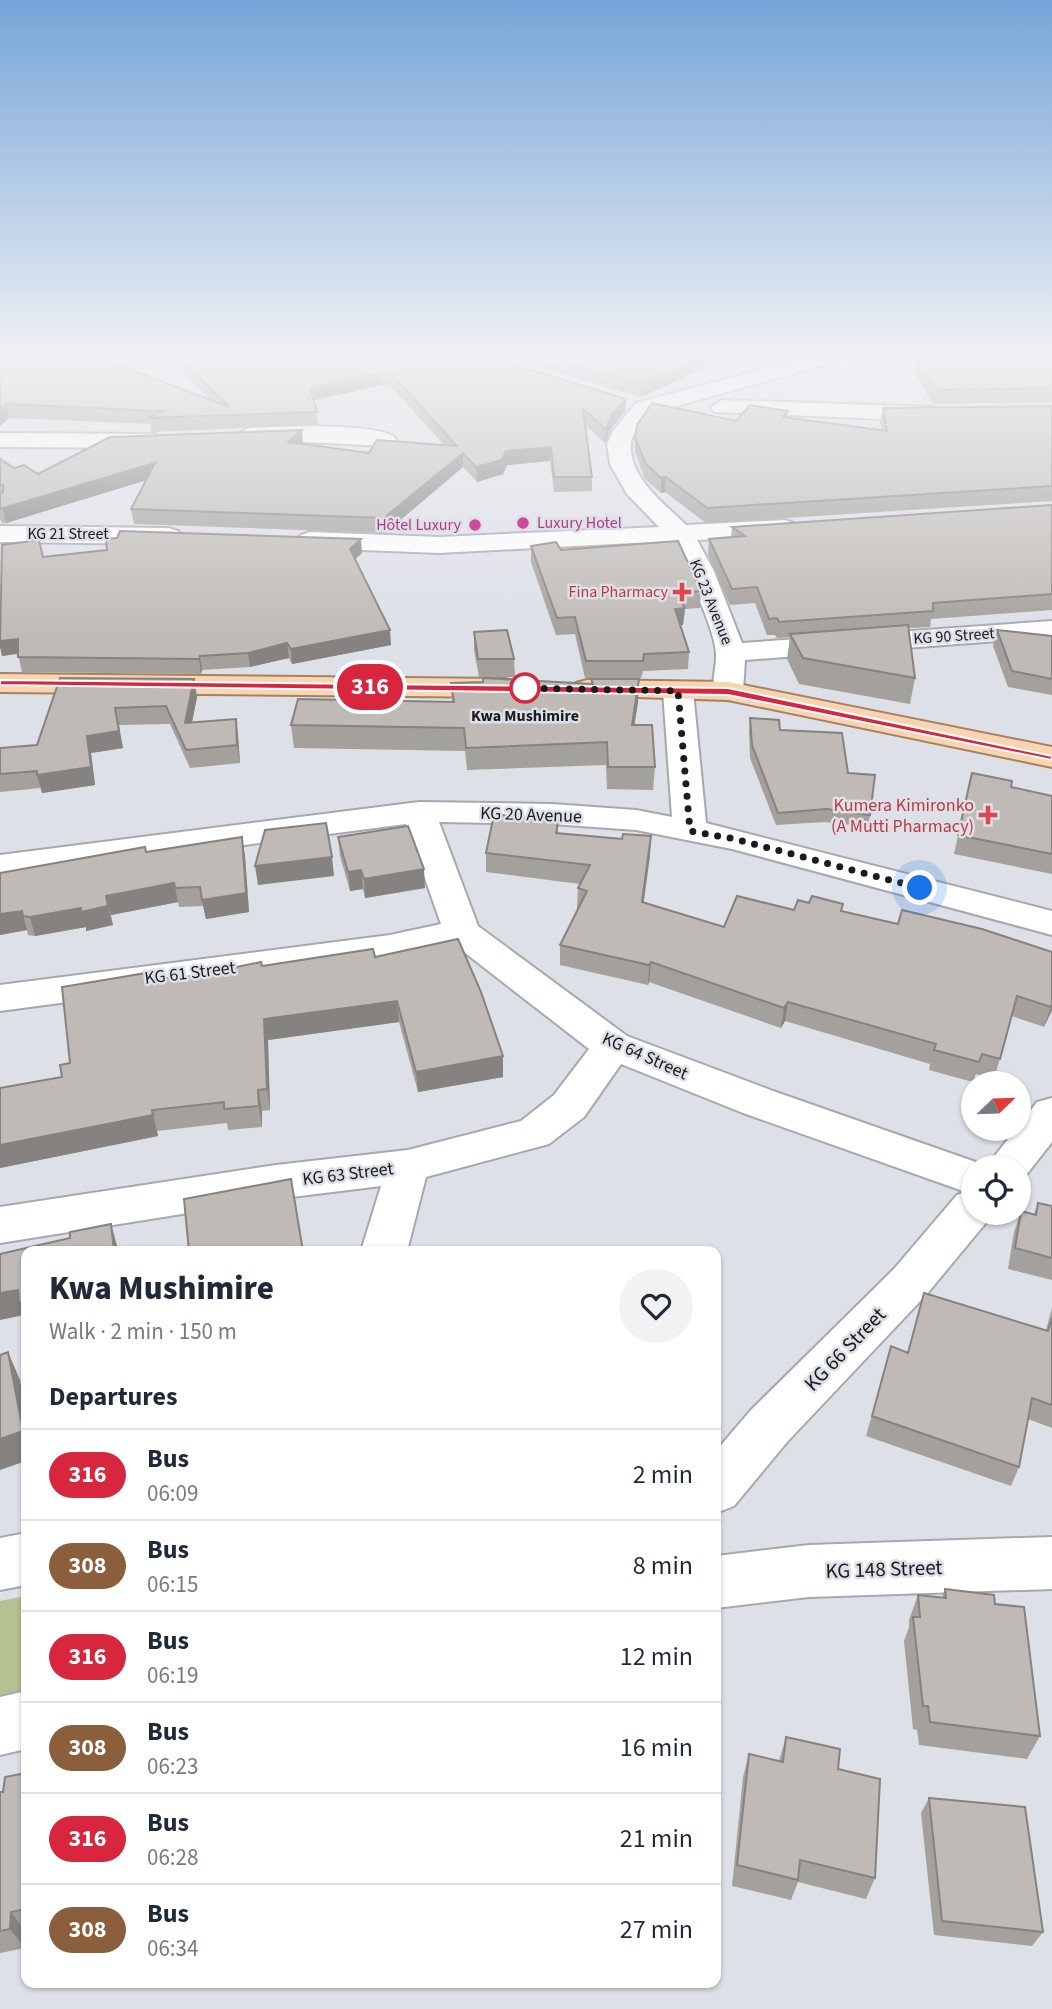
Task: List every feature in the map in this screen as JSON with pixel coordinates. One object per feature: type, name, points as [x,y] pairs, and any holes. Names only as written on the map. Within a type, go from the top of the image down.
[{"type":"main road","points":[[0,683],[728,691],[1052,757]]},
{"type":"street","name":"KG 23 Avenue","points":[[620,450],[622,464],[636,489],[681,535],[701,571],[731,652],[728,691]]},
{"type":"street","points":[[289,540],[439,545],[805,527]]},
{"type":"street","name":"KG 21 Street","points":[[0,534],[195,537]]},
{"type":"street","name":"KG 90 Street","points":[[731,652],[1052,629]]},
{"type":"street","points":[[678,691],[690,831]]},
{"type":"street","points":[[419,812],[461,932]]},
{"type":"street","name":"KG 20 Avenue","points":[[0,866],[419,812],[552,814],[636,820],[735,839],[1052,923]]},
{"type":"street","name":"KG 61 Street","points":[[0,998],[390,947],[461,932]]},
{"type":"street","name":"KG 64 Street","points":[[461,932],[613,1046],[758,1102],[961,1174]]},
{"type":"street","name":"KG 63 Street","points":[[0,1226],[263,1184],[408,1166],[534,1133],[569,1106],[613,1046]]},
{"type":"street","points":[[1018,1155],[1052,1113]]},
{"type":"street","points":[[385,1246],[408,1166]]},
{"type":"street","name":"KG 66 Street","points":[[721,1483],[769,1426],[910,1282],[961,1221]]},
{"type":"street","points":[[0,1564],[21,1560]]},
{"type":"street","name":"KG 148 Street","points":[[721,1582],[808,1571],[1052,1563]]},
{"type":"street","points":[[0,1726],[21,1721]]},
{"type":"green space","points":[[21,1597],[21,1714],[0,1720],[0,1601]]},
{"type":"building","points":[[85,450],[345,450],[369,453],[371,450],[520,450],[506,451],[502,460],[476,467],[463,453],[384,518],[131,509],[155,463],[0,509],[3,485],[0,485],[0,459],[14,468],[24,465],[38,474]]},
{"type":"building","points":[[551,450],[588,450],[592,477],[554,477]]},
{"type":"building","points":[[640,450],[1052,450],[1052,486],[707,508],[666,477],[661,478],[646,464]]},
{"type":"building","points":[[1052,505],[1052,594],[933,603],[933,611],[779,622],[777,618],[769,619],[757,587],[732,589],[709,539],[745,536],[732,527]]},
{"type":"building","points":[[120,531],[361,539],[350,549],[390,630],[291,649],[287,643],[248,653],[200,656],[199,659],[18,657],[18,639],[0,641],[2,545],[39,540],[43,557],[107,550],[106,539],[117,538]]},
{"type":"building","points":[[678,541],[701,591],[677,593],[685,608],[675,609],[689,652],[644,654],[643,661],[586,661],[575,617],[557,618],[531,546],[556,542],[561,550]]},
{"type":"building","points":[[908,625],[915,678],[803,658],[790,634]]},
{"type":"building","points":[[507,630],[514,659],[478,659],[474,632]]},
{"type":"building","points":[[997,630],[1052,636],[1052,679],[1012,671]]},
{"type":"building","points":[[60,678],[194,679],[185,723],[236,719],[237,745],[186,750],[166,706],[115,708],[119,731],[87,736],[91,767],[37,775],[37,771],[0,774],[0,748],[37,745]]},
{"type":"building","points":[[483,678],[593,684],[591,679],[639,679],[632,725],[652,725],[655,767],[608,767],[607,742],[466,748],[464,728],[291,725],[298,699],[454,702],[451,683],[483,682]]},
{"type":"building","points":[[750,718],[779,720],[780,730],[842,733],[848,773],[875,775],[870,815],[827,809],[778,813],[752,745]]},
{"type":"building","points":[[972,773],[1012,781],[1011,787],[1052,796],[1052,854],[958,835]]},
{"type":"building","points":[[494,814],[558,822],[556,833],[622,839],[623,834],[651,836],[642,902],[724,927],[737,896],[794,910],[798,900],[809,903],[812,896],[843,904],[841,911],[898,924],[902,910],[982,929],[1052,952],[1051,1007],[1017,996],[1000,1059],[982,1054],[979,1062],[934,1050],[936,1044],[788,1002],[784,1008],[651,962],[649,965],[560,945],[587,891],[578,888],[590,865],[486,853]]},
{"type":"building","points":[[326,823],[332,857],[255,866],[265,830]]},
{"type":"building","points":[[408,826],[424,869],[364,879],[361,870],[348,872],[338,837]]},
{"type":"building","points":[[242,837],[246,893],[202,900],[200,887],[175,888],[174,883],[106,896],[108,906],[81,912],[81,908],[30,917],[23,916],[22,911],[0,914],[0,873],[145,847],[146,852]]},
{"type":"building","points":[[458,939],[481,992],[503,1056],[416,1072],[397,1001],[264,1019],[267,1089],[258,1090],[259,1106],[224,1109],[224,1102],[152,1110],[153,1115],[0,1145],[0,1088],[62,1077],[60,1065],[70,1063],[62,987],[146,973],[148,982],[182,975],[182,978],[261,962],[262,966],[373,949],[375,957]]},
{"type":"building","points":[[291,1179],[302,1246],[189,1246],[184,1199]]},
{"type":"building","points":[[1038,1203],[1052,1206],[1052,1258],[1015,1248],[1019,1225],[1031,1225],[1031,1214],[1036,1215]]},
{"type":"building","points":[[111,1224],[113,1246],[35,1246],[70,1238],[70,1232]]},
{"type":"building","points":[[21,1249],[21,1302],[18,1290],[0,1293],[0,1254]]},
{"type":"building","points":[[924,1293],[1048,1331],[1052,1318],[1052,1405],[1032,1398],[1019,1467],[872,1416],[891,1346],[908,1353]]},
{"type":"building","points":[[8,1352],[21,1432],[0,1439],[0,1355]]},
{"type":"building","points":[[945,1589],[994,1595],[995,1604],[1024,1607],[1040,1736],[930,1722],[928,1706],[923,1706],[913,1617],[920,1617],[918,1595],[946,1598]]},
{"type":"building","points":[[786,1737],[840,1749],[838,1769],[880,1779],[875,1878],[800,1860],[798,1880],[737,1865],[749,1754],[783,1762]]},
{"type":"building","points":[[21,1774],[21,1910],[11,1912],[10,1929],[0,1931],[0,1792],[3,1792],[5,1777]]},
{"type":"building","points":[[929,1798],[1025,1807],[1043,1932],[942,1921]]},
{"type":"bus line","name":"316","points":[[0,683],[728,691],[1052,756]]},
{"type":"place","name":"Luxury Hotel","points":[[523,523]]},
{"type":"place","name":"Hôtel Luxury","points":[[475,525]]},
{"type":"place","name":"Fina Pharmacy","points":[[682,592]]},
{"type":"place","name":"Kwa Mushimire","points":[[525,688]]},
{"type":"place","name":"Kumera Kimironko (A Mutti Pharmacy)","points":[[988,815]]},
{"type":"route","points":[[525,688],[522,688],[678,691],[690,831],[735,839],[920,888]]}]
